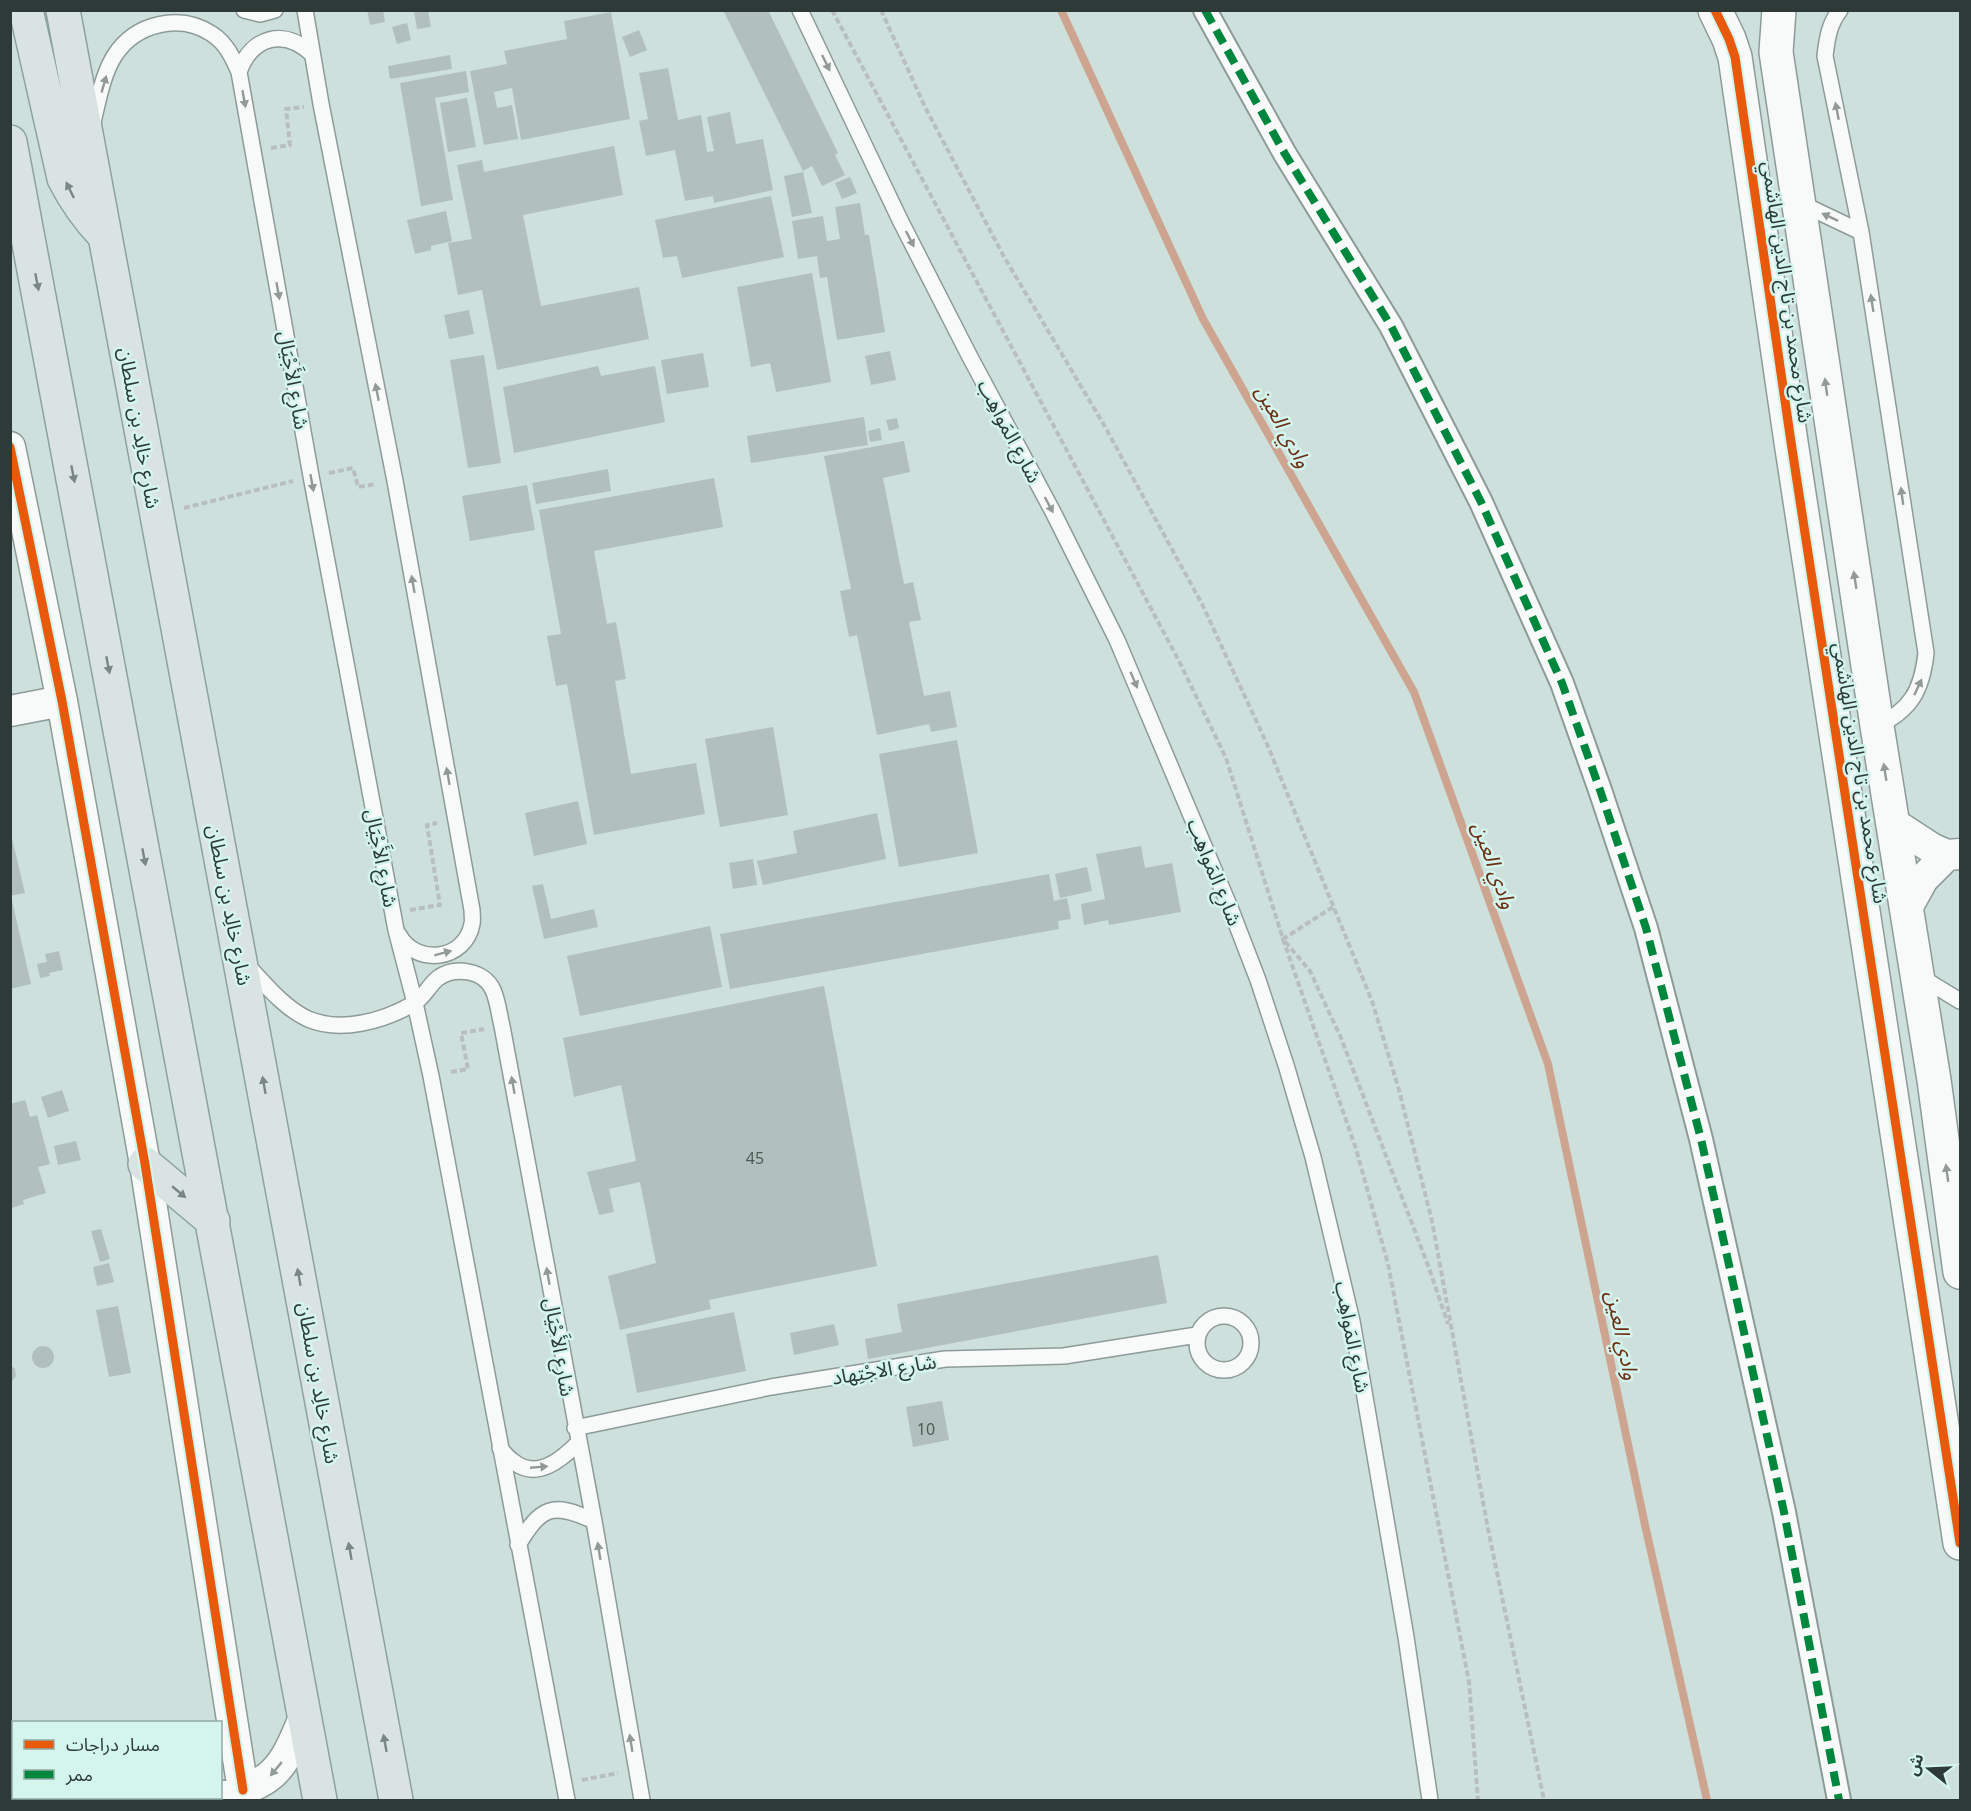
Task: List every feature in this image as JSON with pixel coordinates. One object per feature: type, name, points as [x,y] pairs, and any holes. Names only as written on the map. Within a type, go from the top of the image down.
[{"type":"main road","points":[[26,10],[64,178],[88,219],[105,236]]},
{"type":"main road","name":"شارع خالِد بن سلطان","points":[[63,10],[396,1800]]},
{"type":"main road","points":[[10,142],[20,250],[213,1221],[320,1800]]},
{"type":"main road","points":[[145,1164],[213,1221]]},
{"type":"street","points":[[1205,10],[1285,154],[1391,326],[1476,492],[1562,683],[1646,928],[1701,1139],[1784,1512],[1839,1800]]},
{"type":"street","name":"شارع محمد بن تاج الدين الهاشمي","points":[[1715,10],[1729,39],[1736,66],[1791,442],[1960,1543]]},
{"type":"street","name":"شارع محمد بن تاج الدين الهاشمي","points":[[1779,10],[1776,52],[1877,726],[1907,908],[1960,1272]]},
{"type":"street","points":[[10,447],[62,701],[145,1164],[243,1790]]},
{"type":"street","points":[[10,711],[62,701]]},
{"type":"street","points":[[1893,823],[1919,841],[1954,854]]},
{"type":"street","points":[[1907,908],[1923,879],[1954,854]]},
{"type":"street","points":[[222,1797],[268,1778],[284,1758],[304,1718]]},
{"type":"lane","points":[[244,10],[260,14],[275,10]]},
{"type":"lane","name":"شارع الأَجْيَال","points":[[305,10],[472,910],[472,924],[466,938],[456,949],[443,955],[429,956],[414,952],[403,943],[396,930]]},
{"type":"lane","name":"شارع المَواهِب","points":[[800,10],[900,220],[1118,640],[1231,909],[1258,980],[1286,1065],[1312,1157],[1352,1321],[1406,1637],[1430,1800]]},
{"type":"lane","points":[[1840,10],[1834,17],[1827,36],[1825,56],[1861,232],[1926,653],[1924,672],[1918,690],[1908,705],[1894,718],[1877,726]]},
{"type":"lane","name":"شارع الأَجْيَال","points":[[88,140],[114,56],[126,41],[141,30],[159,24],[178,22],[197,26],[213,35],[227,48],[239,72],[392,913],[416,1003],[431,1076],[567,1800]]},
{"type":"lane","points":[[239,72],[243,59],[252,48],[264,41],[277,38],[290,40],[302,45],[312,54]]},
{"type":"lane","points":[[1798,202],[1861,232]]},
{"type":"lane","name":"شارع الأَجْيَال","points":[[239,957],[292,1010],[309,1019],[327,1024],[347,1026],[366,1023],[416,1003],[439,977],[451,972],[465,971],[480,976],[493,989],[502,1026],[594,1521],[642,1800]]},
{"type":"lane","points":[[1917,975],[1960,1001]]},
{"type":"lane","name":"شارع الاجْتِهاد","points":[[575,1428],[771,1387],[945,1359],[1064,1356],[1197,1335]]},
{"type":"lane","points":[[500,1448],[514,1463],[532,1469],[550,1466],[563,1458],[578,1443]]},
{"type":"lane","points":[[518,1545],[535,1519],[545,1511],[556,1509],[567,1511],[594,1521]]},
{"type":"path","points":[[880,10],[925,107],[1003,255],[1104,425],[1202,604],[1267,744],[1372,1001],[1399,1090],[1432,1221],[1488,1529],[1544,1800]]},
{"type":"path","points":[[253,150],[290,145],[286,109],[321,104]]},
{"type":"path","points":[[156,515],[311,476],[353,468],[358,487],[394,481]]},
{"type":"path","points":[[392,913],[440,905],[427,825],[456,820]]},
{"type":"path","points":[[1333,908],[1283,939],[1310,971],[1341,1038],[1429,1268],[1453,1339]]},
{"type":"path","points":[[431,1076],[468,1069],[461,1033],[502,1026]]},
{"type":"path","points":[[563,1784],[635,1769]]},
{"type":"building","points":[[367,10],[383,10],[385,22],[370,25]]},
{"type":"building","points":[[428,10],[431,27],[417,29],[414,11]]},
{"type":"building","points":[[723,10],[768,10],[838,153],[835,155],[845,175],[822,186],[812,166],[803,171]]},
{"type":"building","points":[[611,12],[630,119],[521,140],[512,88],[494,92],[497,108],[512,105],[518,139],[484,145],[470,71],[507,64],[504,51],[567,39],[564,21]]},
{"type":"building","points":[[407,23],[411,40],[397,44],[392,27]]},
{"type":"building","points":[[639,30],[647,50],[630,57],[622,37]]},
{"type":"building","points":[[450,55],[452,69],[390,79],[388,66]]},
{"type":"building","points":[[668,68],[678,120],[701,115],[707,152],[714,151],[707,117],[730,112],[736,144],[763,139],[773,190],[714,203],[713,196],[685,201],[675,150],[646,156],[639,121],[648,119],[639,73]]},
{"type":"building","points":[[466,71],[469,92],[435,98],[453,200],[421,206],[400,83]]},
{"type":"building","points":[[467,98],[476,147],[448,152],[440,103]]},
{"type":"building","points":[[614,146],[623,195],[523,215],[541,306],[639,287],[649,339],[497,370],[482,290],[458,295],[448,243],[472,239],[457,165],[482,160],[484,172]]},
{"type":"building","points":[[803,172],[812,213],[792,217],[784,176]]},
{"type":"building","points":[[850,177],[857,193],[842,199],[835,183]]},
{"type":"building","points":[[771,196],[784,257],[682,278],[677,256],[663,258],[655,220]]},
{"type":"building","points":[[860,203],[865,235],[869,235],[885,332],[837,340],[827,277],[820,278],[817,256],[798,259],[792,221],[823,216],[827,241],[840,239],[835,207]]},
{"type":"building","points":[[446,211],[452,241],[431,246],[431,250],[415,254],[407,220]]},
{"type":"building","points":[[812,273],[831,382],[776,392],[770,363],[751,367],[737,287]]},
{"type":"building","points":[[469,310],[474,334],[449,339],[444,315]]},
{"type":"building","points":[[890,351],[896,380],[871,385],[865,356]]},
{"type":"building","points":[[703,353],[709,387],[667,394],[661,360]]},
{"type":"building","points":[[484,355],[501,463],[468,468],[450,360]]},
{"type":"building","points":[[598,366],[601,376],[655,366],[665,422],[514,453],[503,387]]},
{"type":"building","points":[[864,417],[868,445],[751,463],[747,436]]},
{"type":"building","points":[[897,418],[899,428],[889,431],[886,420]]},
{"type":"building","points":[[880,428],[882,440],[870,442],[868,431]]},
{"type":"building","points":[[904,441],[910,472],[883,478],[904,584],[913,582],[921,620],[909,622],[924,696],[950,691],[957,727],[931,732],[929,724],[877,735],[857,635],[849,637],[840,591],[851,589],[824,456]]},
{"type":"building","points":[[608,469],[611,491],[536,504],[532,483]]},
{"type":"building","points":[[714,478],[723,527],[594,551],[607,624],[616,622],[626,679],[615,681],[631,774],[696,763],[705,814],[594,835],[567,684],[556,686],[547,636],[561,634],[539,510]]},
{"type":"building","points":[[527,485],[535,530],[470,541],[462,496]]},
{"type":"building","points":[[773,727],[788,815],[720,827],[705,739]]},
{"type":"building","points":[[957,740],[978,853],[899,867],[879,754]]},
{"type":"building","points":[[578,801],[587,844],[534,856],[525,813]]},
{"type":"building","points":[[877,813],[886,859],[763,885],[757,861],[797,853],[793,831]]},
{"type":"building","points":[[10,830],[25,893],[10,896]]},
{"type":"building","points":[[1141,846],[1145,868],[1172,863],[1181,912],[1109,925],[1108,920],[1084,925],[1081,904],[1105,899],[1096,854]]},
{"type":"building","points":[[753,859],[757,885],[733,889],[729,863]]},
{"type":"building","points":[[1087,867],[1092,891],[1060,898],[1055,874]]},
{"type":"building","points":[[1049,874],[1054,901],[1067,898],[1071,919],[1058,921],[1059,929],[730,989],[720,934]]},
{"type":"building","points":[[543,884],[551,919],[594,909],[598,927],[544,939],[532,886]]},
{"type":"building","points":[[10,897],[31,984],[10,989]]},
{"type":"building","points":[[710,926],[722,987],[580,1016],[567,956]]},
{"type":"building","points":[[59,951],[63,970],[40,978],[37,964],[47,962],[45,954]]},
{"type":"building","points":[[824,986],[877,1266],[709,1300],[711,1309],[620,1330],[608,1276],[656,1263],[640,1182],[609,1189],[614,1212],[599,1215],[587,1172],[636,1161],[621,1085],[574,1097],[563,1038]]},
{"type":"building","points":[[62,1090],[69,1111],[48,1118],[41,1097]]},
{"type":"building","points":[[25,1100],[30,1117],[37,1115],[50,1164],[38,1167],[46,1193],[23,1200],[24,1204],[12,1208],[10,1104]]},
{"type":"building","points":[[76,1141],[81,1160],[58,1165],[54,1146]]},
{"type":"building","points":[[101,1229],[110,1259],[100,1262],[91,1231]]},
{"type":"building","points":[[1158,1255],[1167,1303],[868,1359],[865,1339],[902,1332],[897,1304]]},
{"type":"building","points":[[109,1263],[114,1282],[97,1286],[93,1267]]},
{"type":"building","points":[[118,1306],[131,1373],[109,1377],[96,1310]]},
{"type":"building","points":[[734,1312],[746,1371],[637,1393],[626,1334]]},
{"type":"building","points":[[834,1324],[839,1345],[794,1355],[790,1333]]},
{"type":"building","points":[[43,1346],[51,1349],[54,1357],[51,1365],[43,1368],[35,1365],[32,1357],[35,1349]]},
{"type":"building","points":[[10,1364],[15,1369],[16,1376],[10,1384]]},
{"type":"building","points":[[942,1401],[949,1440],[913,1447],[906,1407]]},
{"type":"waterway","name":"وادي العين","points":[[1061,10],[1203,319],[1414,692],[1548,1064],[1645,1525],[1707,1800]]},
{"type":"marked path","points":[[1205,10],[1285,154],[1391,326],[1481,502],[1562,683],[1600,790],[1646,928],[1701,1139],[1784,1512],[1839,1800]]},
{"type":"cycle path","points":[[1715,10],[1735,57],[1791,442],[1960,1543]]},
{"type":"cycle path","points":[[10,447],[62,701],[145,1164],[243,1790]]}]
